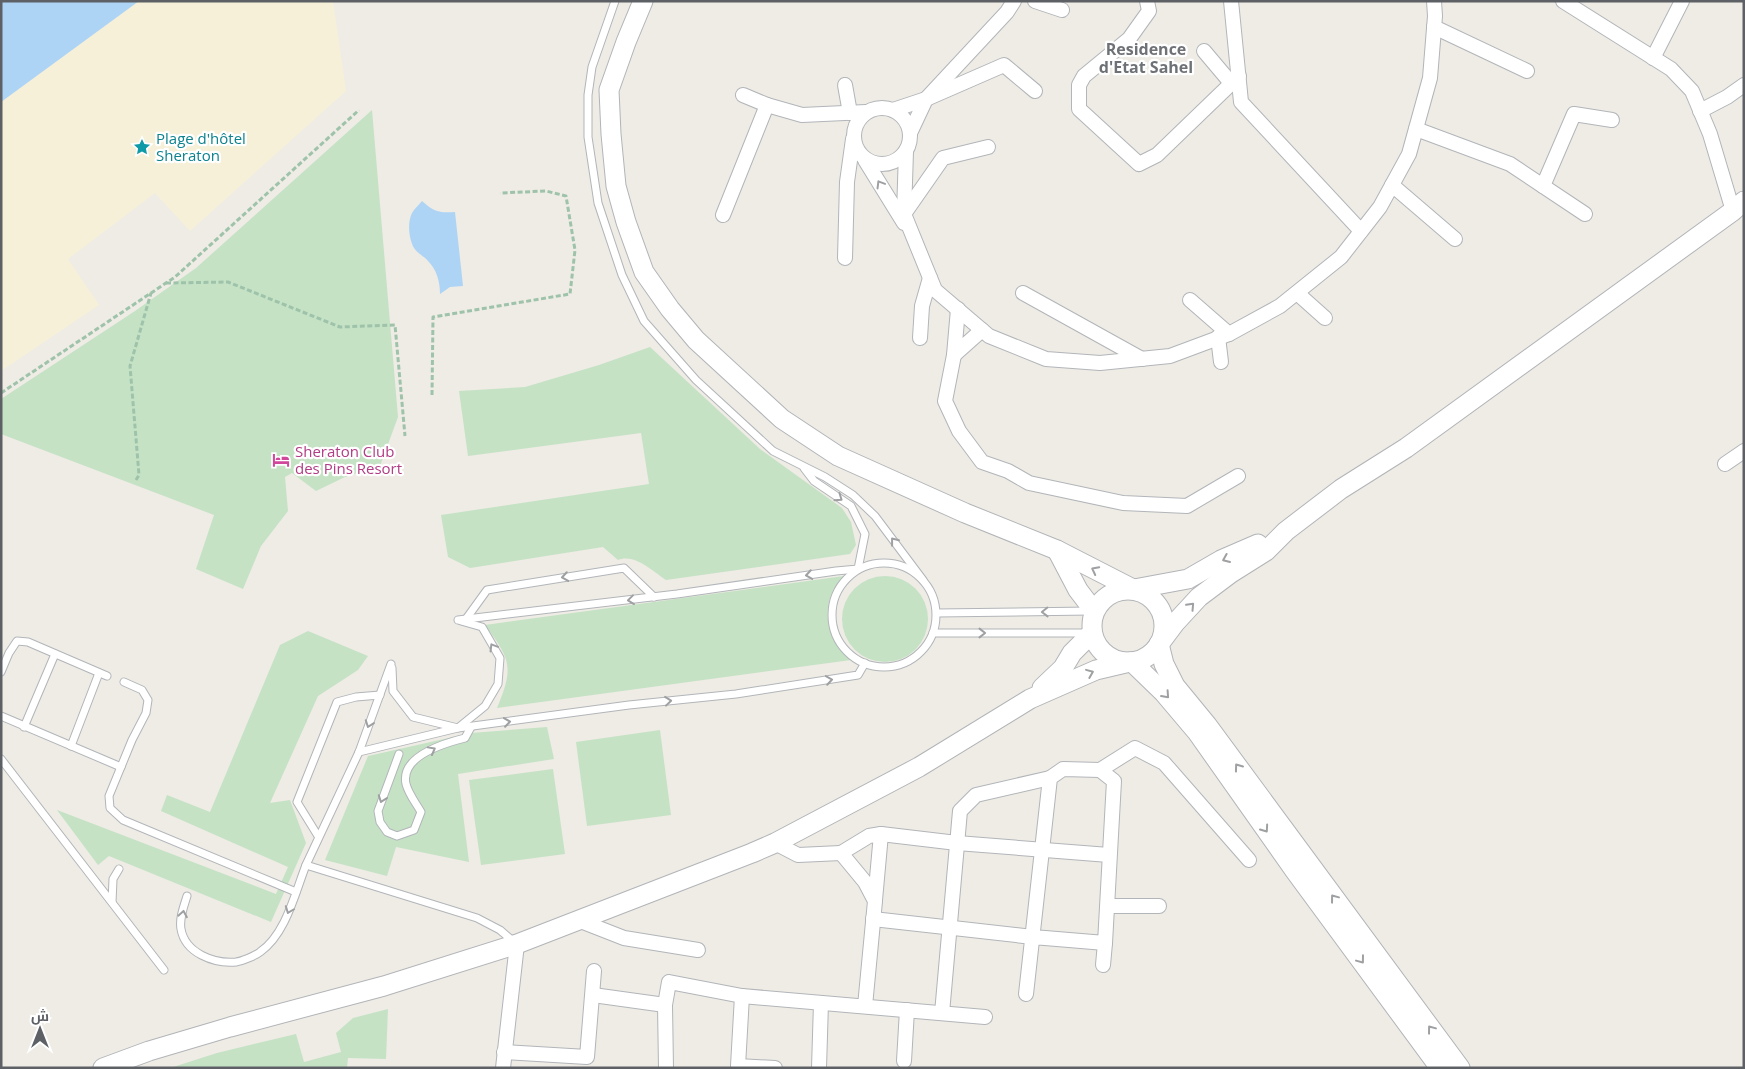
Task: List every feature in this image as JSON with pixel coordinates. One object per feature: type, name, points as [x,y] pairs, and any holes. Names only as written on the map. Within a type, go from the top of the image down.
[{"type":"main road","points":[[643,1],[609,90],[611,134],[616,186],[626,222],[644,272],[670,309],[696,340],[782,419],[838,456],[965,513],[1057,550],[1133,589],[1145,593],[1154,600],[1161,610],[1164,622],[1160,643],[1164,664],[1175,686],[1207,724],[1460,1068]]},
{"type":"main road","points":[[103,1068],[149,1051],[212,1032],[384,986],[517,944],[775,843],[919,767],[1030,699],[1096,670],[1142,659],[1152,653],[1175,623],[1199,597],[1231,573],[1266,551],[1286,531],[1341,489],[1406,448],[1738,206]]},
{"type":"main road","points":[[1286,531],[1271,536],[1249,549],[1221,560],[1188,579],[1133,589],[1122,589],[1110,593],[1094,611],[1091,622],[1092,633],[1095,643],[1102,651],[1110,658],[1131,662],[1164,693],[1197,732],[1295,872],[1440,1068]]},
{"type":"main road","points":[[1057,550],[1078,590],[1094,611]]},
{"type":"main road","points":[[1030,699],[1063,668],[1072,654],[1092,633]]},
{"type":"street","points":[[910,133],[926,99],[1007,12],[1014,1]]},
{"type":"street","points":[[1035,1],[1062,10]]},
{"type":"street","points":[[1147,1],[1149,11],[1128,39],[1084,76],[1079,85],[1079,109],[1139,164],[1157,155],[1235,79]]},
{"type":"street","points":[[1231,1],[1235,79],[1241,102],[1361,231]]},
{"type":"street","points":[[1563,1],[1579,6],[1671,69],[1692,91],[1738,206]]},
{"type":"street","points":[[1653,58],[1682,1]]},
{"type":"street","points":[[906,151],[904,214],[935,290],[989,336],[1046,359],[1100,363],[1170,356],[1223,336],[1280,306],[1341,256],[1380,207],[1409,154],[1430,78],[1437,4]]},
{"type":"street","points":[[1434,27],[1527,71]]},
{"type":"street","points":[[1204,51],[1235,79]]},
{"type":"street","points":[[893,110],[926,99],[1004,65],[1036,91]]},
{"type":"street","points":[[845,85],[850,113]]},
{"type":"street","points":[[1700,111],[1727,97],[1744,85]]},
{"type":"street","points":[[743,95],[767,105],[802,115],[866,112]]},
{"type":"street","points":[[723,215],[767,105]]},
{"type":"street","points":[[845,258],[847,182],[855,126],[859,118],[875,108],[893,110],[905,119],[910,133],[910,142],[906,151],[892,163],[883,165],[865,160]]},
{"type":"street","points":[[1543,186],[1574,114],[1612,120]]},
{"type":"street","points":[[1416,129],[1510,164],[1585,214]]},
{"type":"street","points":[[853,136],[854,145],[913,238]]},
{"type":"street","points":[[904,214],[943,158],[988,147]]},
{"type":"street","points":[[1392,185],[1456,240]]},
{"type":"street","points":[[920,338],[922,306],[930,278]]},
{"type":"street","points":[[1023,293],[1142,359]]},
{"type":"street","points":[[1297,293],[1325,318]]},
{"type":"street","points":[[1190,300],[1223,336],[1221,362]]},
{"type":"street","points":[[958,309],[954,355],[945,401],[959,431],[982,462],[1008,471],[1029,482],[1122,503],[1187,506],[1238,476]]},
{"type":"street","points":[[954,355],[982,330]]},
{"type":"street","points":[[1725,464],[1744,451]]},
{"type":"street","points":[[942,1013],[960,811],[976,795],[1050,778],[1063,769],[1100,770],[1135,748],[1164,763],[1249,860]]},
{"type":"street","points":[[1100,770],[1114,782],[1103,965]]},
{"type":"street","points":[[1026,994],[1050,778]]},
{"type":"street","points":[[775,843],[798,855],[841,853],[869,836],[880,834],[958,843],[1109,855]]},
{"type":"street","points":[[865,1006],[880,834]]},
{"type":"street","points":[[841,853],[865,882],[874,901]]},
{"type":"street","points":[[1108,906],[1159,906]]},
{"type":"street","points":[[873,919],[1033,938],[1105,943]]},
{"type":"street","points":[[578,920],[624,938],[698,950]]},
{"type":"street","points":[[503,1068],[517,944]]},
{"type":"street","points":[[504,1052],[587,1057],[594,971]]},
{"type":"street","points":[[666,1068],[665,1005],[669,982],[742,996],[985,1016]]},
{"type":"street","points":[[593,995],[665,1005]]},
{"type":"street","points":[[742,996],[738,1066],[775,1068]]},
{"type":"street","points":[[819,1068],[821,1003]]},
{"type":"street","points":[[904,1061],[907,1010]]},
{"type":"lane","points":[[615,1],[592,67],[588,95],[588,137],[598,203],[622,275],[644,321],[696,380],[773,451],[803,466],[825,477],[853,495],[875,516],[923,580],[935,601],[937,613],[933,634],[925,648],[912,659],[898,665],[881,667],[865,663],[851,655],[840,642],[833,627],[832,610],[836,594],[845,580],[858,569],[866,534],[851,506],[814,481],[803,466]]},
{"type":"lane","points":[[462,619],[654,597],[858,569],[874,563],[892,563],[909,569],[923,580]]},
{"type":"lane","points":[[462,619],[487,590],[624,568],[654,597]]},
{"type":"lane","points":[[937,613],[1094,611]]},
{"type":"lane","points":[[458,728],[485,706],[498,684],[500,658],[482,627],[462,619]]},
{"type":"lane","points":[[933,634],[1092,633]]},
{"type":"lane","points":[[1,672],[9,653],[17,642],[28,642],[107,676]]},
{"type":"lane","points":[[24,727],[55,654]]},
{"type":"lane","points":[[359,752],[458,728],[629,705],[736,694],[858,675],[865,663]]},
{"type":"lane","points":[[187,896],[181,916],[181,930],[188,944],[199,954],[216,960],[237,962],[260,952],[281,930],[318,836],[359,752],[391,664],[393,691],[414,717],[458,728]]},
{"type":"lane","points":[[71,746],[99,673]]},
{"type":"lane","points":[[124,682],[142,690],[148,700],[146,713],[109,796],[110,808],[123,820],[296,892]]},
{"type":"lane","points":[[318,836],[297,802],[337,702],[356,696],[380,695]]},
{"type":"lane","points":[[1,716],[121,767]]},
{"type":"lane","points":[[399,754],[378,811],[380,822],[387,832],[397,836],[414,830],[421,812],[406,782],[407,770],[416,759],[437,746],[465,738],[471,727]]},
{"type":"lane","points":[[1,759],[164,970]]},
{"type":"lane","points":[[306,865],[477,918],[500,930],[517,944]]},
{"type":"lane","points":[[112,902],[114,880],[119,868]]},
{"type":"path","points":[[1,393],[175,277],[359,110]]},
{"type":"path","points":[[432,396],[433,318],[570,294],[575,250],[566,196],[546,190],[500,194]]},
{"type":"path","points":[[166,283],[228,282],[340,327],[396,325],[405,436]]},
{"type":"path","points":[[136,480],[139,475],[130,366],[151,292]]},
{"type":"green space","points":[[372,110],[398,417],[380,466],[345,477],[316,491],[292,473],[285,477],[288,511],[261,546],[243,589],[196,569],[214,515],[1,434],[1,399],[135,311],[196,268]]},
{"type":"green space","points":[[650,347],[760,449],[842,508],[851,522],[856,545],[850,554],[666,580],[637,561],[624,558],[618,560],[603,547],[470,568],[448,557],[441,515],[649,484],[641,433],[468,456],[459,391],[525,387],[599,365]]},
{"type":"green space","points":[[844,576],[833,591],[828,607],[828,616],[832,634],[839,647],[851,660],[497,708],[506,683],[507,664],[500,647],[485,625]]},
{"type":"green space","points":[[885,576],[902,579],[916,588],[925,602],[928,619],[925,636],[916,650],[902,659],[885,662],[868,659],[854,650],[845,636],[842,619],[845,602],[854,588],[868,579]]},
{"type":"green space","points":[[308,631],[368,656],[358,670],[318,696],[270,803],[290,800],[306,843],[271,922],[109,856],[98,865],[57,810],[276,894],[288,867],[161,811],[167,795],[210,812],[280,645]]},
{"type":"green space","points":[[547,727],[554,759],[458,774],[469,862],[396,847],[387,876],[325,860],[368,756],[471,733]]},
{"type":"green space","points":[[660,730],[671,815],[587,826],[576,742]]},
{"type":"green space","points":[[553,769],[565,854],[481,865],[469,780]]},
{"type":"green space","points":[[388,1009],[386,1059],[348,1058],[347,1068],[170,1068],[217,1053],[296,1034],[304,1062],[341,1052],[336,1033],[353,1018]]},
{"type":"sand","name":"Plage d'hôtel Sheraton","points":[[139,1],[333,1],[346,91],[190,231],[155,193],[68,259],[99,305],[1,371],[1,102]]},
{"type":"water","points":[[1,1],[139,1],[1,102]]},
{"type":"water","points":[[422,201],[437,211],[455,212],[463,286],[450,287],[440,294],[436,272],[428,261],[414,248],[410,236],[410,217]]},
{"type":"place","name":"Plage d'hôtel Sheraton","points":[[142,147]]},
{"type":"place","name":"Sheraton Club des Pins Resort","points":[[281,460]]},
{"type":"district","name":"Residence d'Etat Sahel","points":[[1146,58]]}]
